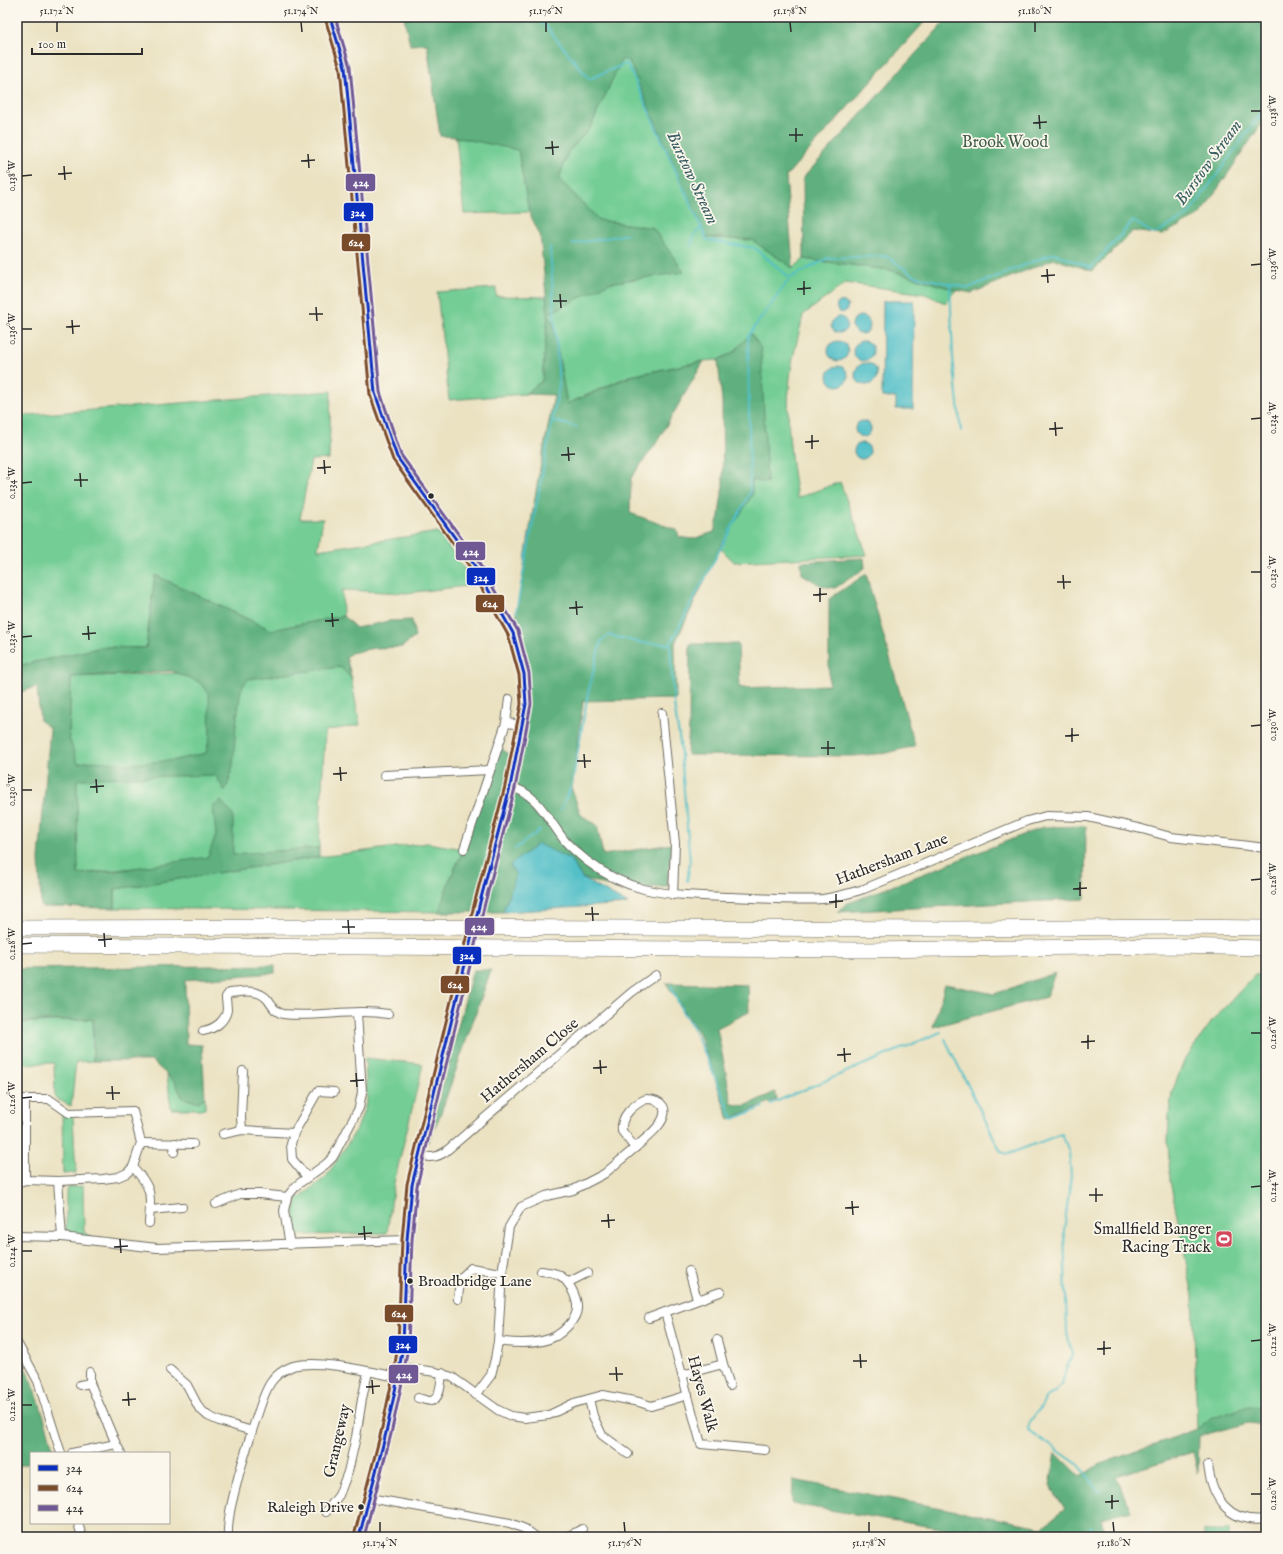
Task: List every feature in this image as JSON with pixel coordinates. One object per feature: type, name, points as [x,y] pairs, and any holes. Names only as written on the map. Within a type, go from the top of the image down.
[{"type":"highway","points":[[17,928],[1266,928]]},
{"type":"highway","points":[[17,945],[856,950],[1166,946],[1266,948]]},
{"type":"street","points":[[330,17],[345,67],[375,393],[397,456],[473,563],[513,633],[524,674],[526,704],[510,787],[463,971],[412,1185],[407,1240],[404,1328],[399,1372],[359,1537]]},
{"type":"street","points":[[464,850],[506,723],[509,699]]},
{"type":"street","points":[[662,714],[676,843],[673,895]]},
{"type":"street","points":[[506,723],[523,725]]},
{"type":"street","points":[[384,774],[490,770]]},
{"type":"street","name":"Hathersham Lane","points":[[510,787],[524,792],[531,797],[546,814],[565,841],[587,861],[611,877],[643,889],[673,895],[796,899],[823,898],[842,895],[864,888],[1026,821],[1046,816],[1088,817],[1171,837],[1266,848]]},
{"type":"street","name":"Hathersham Close","points":[[419,1155],[433,1157],[439,1156],[632,992],[656,976]]},
{"type":"street","points":[[203,1031],[211,1029],[221,1022],[227,1010],[226,997],[229,993],[252,992],[260,994],[268,1000],[276,1012],[283,1014],[357,1013],[372,1011],[388,1014]]},
{"type":"street","points":[[290,1245],[284,1211],[287,1197],[292,1190],[333,1157],[360,1108],[362,1092],[357,1013]]},
{"type":"street","points":[[242,1130],[241,1117],[243,1071]]},
{"type":"street","points":[[307,1177],[292,1159],[291,1144],[294,1133],[318,1090],[334,1092]]},
{"type":"street","points":[[21,1099],[49,1099],[69,1113],[133,1111],[141,1143],[133,1167],[127,1173],[118,1177],[21,1182],[21,1099]]},
{"type":"street","points":[[476,1395],[491,1375],[498,1341],[502,1272],[509,1227],[521,1207],[546,1196],[573,1190],[604,1174],[635,1148],[661,1123],[664,1118],[664,1112],[658,1101],[646,1099],[641,1101],[622,1119],[622,1131],[635,1148]]},
{"type":"street","points":[[223,1134],[242,1130],[294,1133]]},
{"type":"street","points":[[141,1143],[193,1144]]},
{"type":"street","points":[[174,1152],[175,1143]]},
{"type":"street","points":[[133,1167],[145,1180],[150,1192],[149,1223]]},
{"type":"street","points":[[58,1181],[62,1238]]},
{"type":"street","points":[[216,1204],[240,1194],[259,1194],[287,1197]]},
{"type":"street","points":[[150,1210],[182,1207]]},
{"type":"street","points":[[17,1236],[62,1238],[157,1248],[290,1245],[407,1240]]},
{"type":"street","points":[[458,1299],[460,1279],[471,1268],[502,1272]]},
{"type":"street","points":[[498,1341],[519,1344],[539,1341],[556,1336],[570,1324],[577,1310],[569,1282],[559,1274],[541,1271]]},
{"type":"street","points":[[689,1271],[697,1299]]},
{"type":"street","points":[[569,1282],[587,1274]]},
{"type":"street","points":[[649,1318],[697,1299],[720,1292]]},
{"type":"street","name":"Hayes Walk","points":[[665,1312],[701,1444],[765,1450]]},
{"type":"street","points":[[717,1340],[730,1386]]},
{"type":"street","points":[[17,1342],[38,1381],[60,1452]]},
{"type":"street","points":[[228,1537],[227,1529],[231,1504],[265,1392],[271,1381],[280,1373],[292,1366],[324,1364],[368,1372],[442,1373],[452,1377],[498,1410],[511,1416],[524,1418],[549,1415],[574,1403],[603,1395],[652,1406],[688,1396]]},
{"type":"street","points":[[682,1375],[723,1364]]},
{"type":"street","points":[[170,1370],[187,1385],[199,1408],[208,1416],[252,1431]]},
{"type":"street","points":[[90,1372],[90,1383],[120,1452]]},
{"type":"street","name":"Grangeway","points":[[326,1512],[339,1495],[348,1472],[368,1372]]},
{"type":"street","points":[[418,1398],[431,1401],[435,1398],[438,1394],[442,1373]]},
{"type":"street","points":[[80,1386],[90,1383]]},
{"type":"street","points":[[589,1399],[593,1416],[602,1435],[628,1454]]},
{"type":"street","points":[[77,1452],[116,1444]]},
{"type":"street","points":[[1208,1465],[1209,1477],[1213,1490],[1227,1509],[1246,1519],[1266,1519]]},
{"type":"street","points":[[369,1498],[510,1523],[525,1529],[536,1537]]},
{"type":"street","points":[[78,1524],[82,1537]]},
{"type":"street","points":[[567,1537],[582,1529]]},
{"type":"green space","points":[[404,17],[929,17],[786,176],[793,268],[752,240],[705,237],[629,61],[622,59],[590,128],[568,152],[559,179],[599,220],[653,228],[684,272],[609,283],[548,314],[540,235],[529,212],[518,150],[456,137],[440,136],[427,44],[410,45]]},
{"type":"green space","name":"Brook Wood","points":[[949,17],[1266,17],[1266,117],[1200,215],[1162,235],[1133,231],[1093,271],[1054,259],[972,293],[956,290],[890,270],[804,259],[803,178]]},
{"type":"green space","points":[[622,58],[629,61],[711,238],[752,240],[793,268],[804,259],[890,270],[956,290],[945,303],[925,294],[846,283],[803,315],[792,362],[788,408],[789,438],[797,498],[840,482],[867,555],[734,562],[721,549],[750,493],[752,479],[766,483],[751,334],[734,352],[718,360],[704,361],[629,376],[567,404],[552,319],[548,315],[542,381],[525,394],[449,400],[437,292],[496,288],[496,296],[546,297],[548,314],[606,229],[653,228],[599,220],[559,179],[568,152],[590,128]]},
{"type":"green space","points":[[456,137],[518,149],[529,212],[464,214]]},
{"type":"green space","points":[[548,314],[552,319],[567,404],[631,376],[704,361],[655,445],[631,478],[630,513],[677,530],[679,537],[693,539],[714,532],[719,516],[723,485],[722,402],[718,360],[734,352],[751,333],[761,349],[767,483],[752,480],[752,495],[722,544],[675,643],[676,699],[583,701],[572,790],[581,815],[597,825],[603,855],[672,844],[667,887],[615,888],[582,878],[570,859],[516,875],[503,912],[439,912],[449,881],[464,849],[498,746],[515,759],[526,704],[513,633],[538,479],[554,395],[525,394],[542,381]]},
{"type":"green space","points":[[331,391],[329,459],[311,460],[300,519],[323,519],[318,550],[438,532],[476,585],[406,593],[342,590],[343,616],[271,630],[155,575],[146,648],[103,647],[17,666],[17,416]]},
{"type":"green space","points":[[864,558],[865,568],[835,588],[822,586],[802,574],[801,562]]},
{"type":"green space","points":[[866,574],[915,746],[886,753],[854,756],[687,755],[689,726],[690,644],[738,644],[740,688],[829,685],[829,599]]},
{"type":"green space","points":[[155,575],[271,630],[343,616],[356,628],[389,621],[412,620],[415,637],[402,647],[374,648],[351,653],[346,657],[352,679],[340,667],[248,679],[241,689],[236,724],[233,765],[225,791],[215,775],[95,778],[77,780],[78,874],[115,871],[208,857],[216,835],[213,807],[221,801],[233,815],[233,854],[319,848],[319,857],[115,889],[115,908],[41,907],[39,859],[50,728],[40,721],[37,687],[17,693],[17,666],[103,647],[146,648]],"holes":[[[172,671],[199,682],[209,694],[210,736],[206,753],[175,760],[130,764],[92,761],[78,763],[69,738],[71,677]]]},
{"type":"green space","points":[[349,667],[360,725],[325,731],[319,848],[78,874],[69,738],[71,677]]},
{"type":"green space","points":[[1086,826],[1085,899],[837,912],[846,904],[1043,827]]},
{"type":"green space","points":[[427,843],[464,849],[449,881],[439,912],[115,908],[115,889],[319,857]]},
{"type":"green space","points":[[275,965],[275,973],[185,980],[186,1044],[202,1045],[205,1097],[198,1102],[183,1098],[175,1082],[152,1061],[93,1061],[93,1019],[17,1022],[17,969]]},
{"type":"green space","points":[[473,970],[491,970],[439,1118],[427,1143]]},
{"type":"green space","points":[[1055,973],[1046,997],[933,1027],[945,984],[994,994]]},
{"type":"green space","name":"Smallfield Banger Racing Track","points":[[1255,975],[1266,975],[1266,1408],[1249,1406],[1197,1429],[1193,1296],[1170,1181],[1168,1141],[1169,1115],[1172,1092],[1185,1059],[1213,1020]]},
{"type":"green space","points":[[666,983],[748,985],[749,1012],[717,1028],[732,1104],[745,1106],[775,1092],[777,1099],[729,1119],[699,1033]]},
{"type":"green space","points":[[93,1019],[93,1061],[76,1062],[71,1106],[55,1098],[54,1063],[17,1064],[17,1023]]},
{"type":"green space","points":[[365,1058],[423,1064],[394,1183],[387,1233],[302,1235],[297,1233],[294,1213],[297,1200],[326,1177],[357,1129],[367,1101]]},
{"type":"green space","points":[[167,1075],[175,1082],[183,1098],[198,1102],[205,1097],[205,1109],[171,1109]]},
{"type":"green space","points":[[62,1111],[73,1117],[76,1173],[63,1174]]},
{"type":"green space","points":[[83,1186],[84,1232],[95,1241],[66,1235],[66,1193],[69,1187]]},
{"type":"green space","points":[[17,1352],[34,1388],[54,1452],[30,1452],[30,1462],[17,1467]]},
{"type":"green space","points":[[1249,1406],[1266,1408],[1266,1425],[1249,1423],[1199,1436],[1198,1473],[1193,1452],[1116,1476],[1130,1510],[1101,1518],[1107,1537],[996,1537],[792,1504],[793,1480],[1042,1527],[1065,1509],[1050,1485],[1056,1453],[1080,1477],[1098,1465],[1197,1429],[1210,1419]]},
{"type":"green space","points":[[1204,1531],[1229,1531],[1229,1537],[1204,1537]]},
{"type":"water","points":[[842,301],[846,303],[848,307],[846,311],[842,313],[838,311],[836,307],[838,303]]},
{"type":"water","points":[[883,301],[914,301],[913,409],[896,409],[896,398],[882,397]]},
{"type":"water","points":[[861,316],[867,319],[870,325],[867,331],[861,334],[855,331],[852,325],[855,319]]},
{"type":"water","points":[[836,317],[842,317],[847,322],[845,331],[842,333],[836,333],[831,328],[831,322]]},
{"type":"water","points":[[834,341],[842,341],[848,347],[848,355],[842,361],[834,361],[828,355],[828,347]]},
{"type":"water","points":[[863,341],[870,344],[873,351],[870,358],[863,361],[856,358],[853,351],[856,344]]},
{"type":"water","points":[[866,363],[870,364],[876,370],[876,378],[870,384],[866,385],[862,384],[856,378],[855,374],[856,370],[862,364]]},
{"type":"water","points":[[834,366],[842,366],[848,372],[848,380],[842,386],[834,386],[828,380],[828,372]]},
{"type":"water","points":[[860,421],[866,421],[871,426],[869,435],[866,437],[860,437],[855,432],[855,426]]},
{"type":"water","points":[[859,443],[865,443],[870,448],[868,457],[865,459],[859,459],[854,454],[854,448]]},
{"type":"water","points":[[538,844],[570,859],[582,878],[628,904],[503,912],[516,875],[510,865]]},
{"type":"waterway","name":"Burstow Stream","points":[[529,17],[545,25],[589,79],[627,63],[707,240],[755,248],[790,278]]},
{"type":"waterway","points":[[687,881],[690,862],[680,743],[674,704],[670,644],[750,493],[748,336],[790,278],[828,258],[886,256],[915,276],[968,288],[1054,253],[1091,268],[1133,221],[1154,234],[1188,215],[1266,106]]},
{"type":"waterway","points":[[1259,116],[1266,123]]},
{"type":"waterway","name":"Burstow Stream","points":[[696,233],[702,227]]},
{"type":"waterway","points":[[572,244],[628,234]]},
{"type":"waterway","points":[[691,246],[694,235]]},
{"type":"waterway","points":[[516,612],[559,385],[550,247]]},
{"type":"waterway","points":[[950,284],[953,358],[961,431]]},
{"type":"waterway","points":[[553,421],[577,427]]},
{"type":"waterway","points":[[561,809],[572,785],[588,693],[601,641],[609,635],[642,643],[670,644]]},
{"type":"waterway","points":[[515,849],[540,830]]},
{"type":"waterway","points":[[671,986],[682,1011],[693,1027],[733,1119],[763,1107]]},
{"type":"waterway","points":[[770,1104],[941,1032]]},
{"type":"waterway","points":[[945,1039],[1001,1152],[1008,1154],[1062,1134],[1069,1152],[1071,1175],[1064,1231],[1067,1333],[1072,1354],[1062,1382],[1055,1392],[1045,1398],[1041,1407],[1030,1422],[1028,1430],[1079,1465],[1100,1492]]},
{"type":"waterway","points":[[1090,1526],[1090,1537]]},
{"type":"transit line","name":"324","points":[[330,17],[345,67],[375,393],[397,457],[473,563],[513,633],[524,674],[526,704],[510,787],[480,902],[412,1185],[407,1240],[403,1345],[386,1433],[359,1537]]},
{"type":"transit line","name":"424","points":[[335,17],[350,67],[380,392],[401,455],[477,560],[518,631],[529,673],[531,704],[515,788],[485,903],[417,1186],[412,1240],[408,1346],[391,1434],[364,1537]]},
{"type":"transit line","name":"624","points":[[325,18],[340,68],[370,395],[393,460],[469,566],[508,635],[519,675],[521,704],[505,786],[475,901],[407,1184],[402,1240],[398,1345],[381,1432],[354,1536]]},
{"type":"place","name":"Smallfield Banger Racing Track","points":[[1224,1239]]},
{"type":"place","name":"Broadbridge Lane","points":[[410,1281]]},
{"type":"place","name":"Raleigh Drive","points":[[361,1507]]}]
